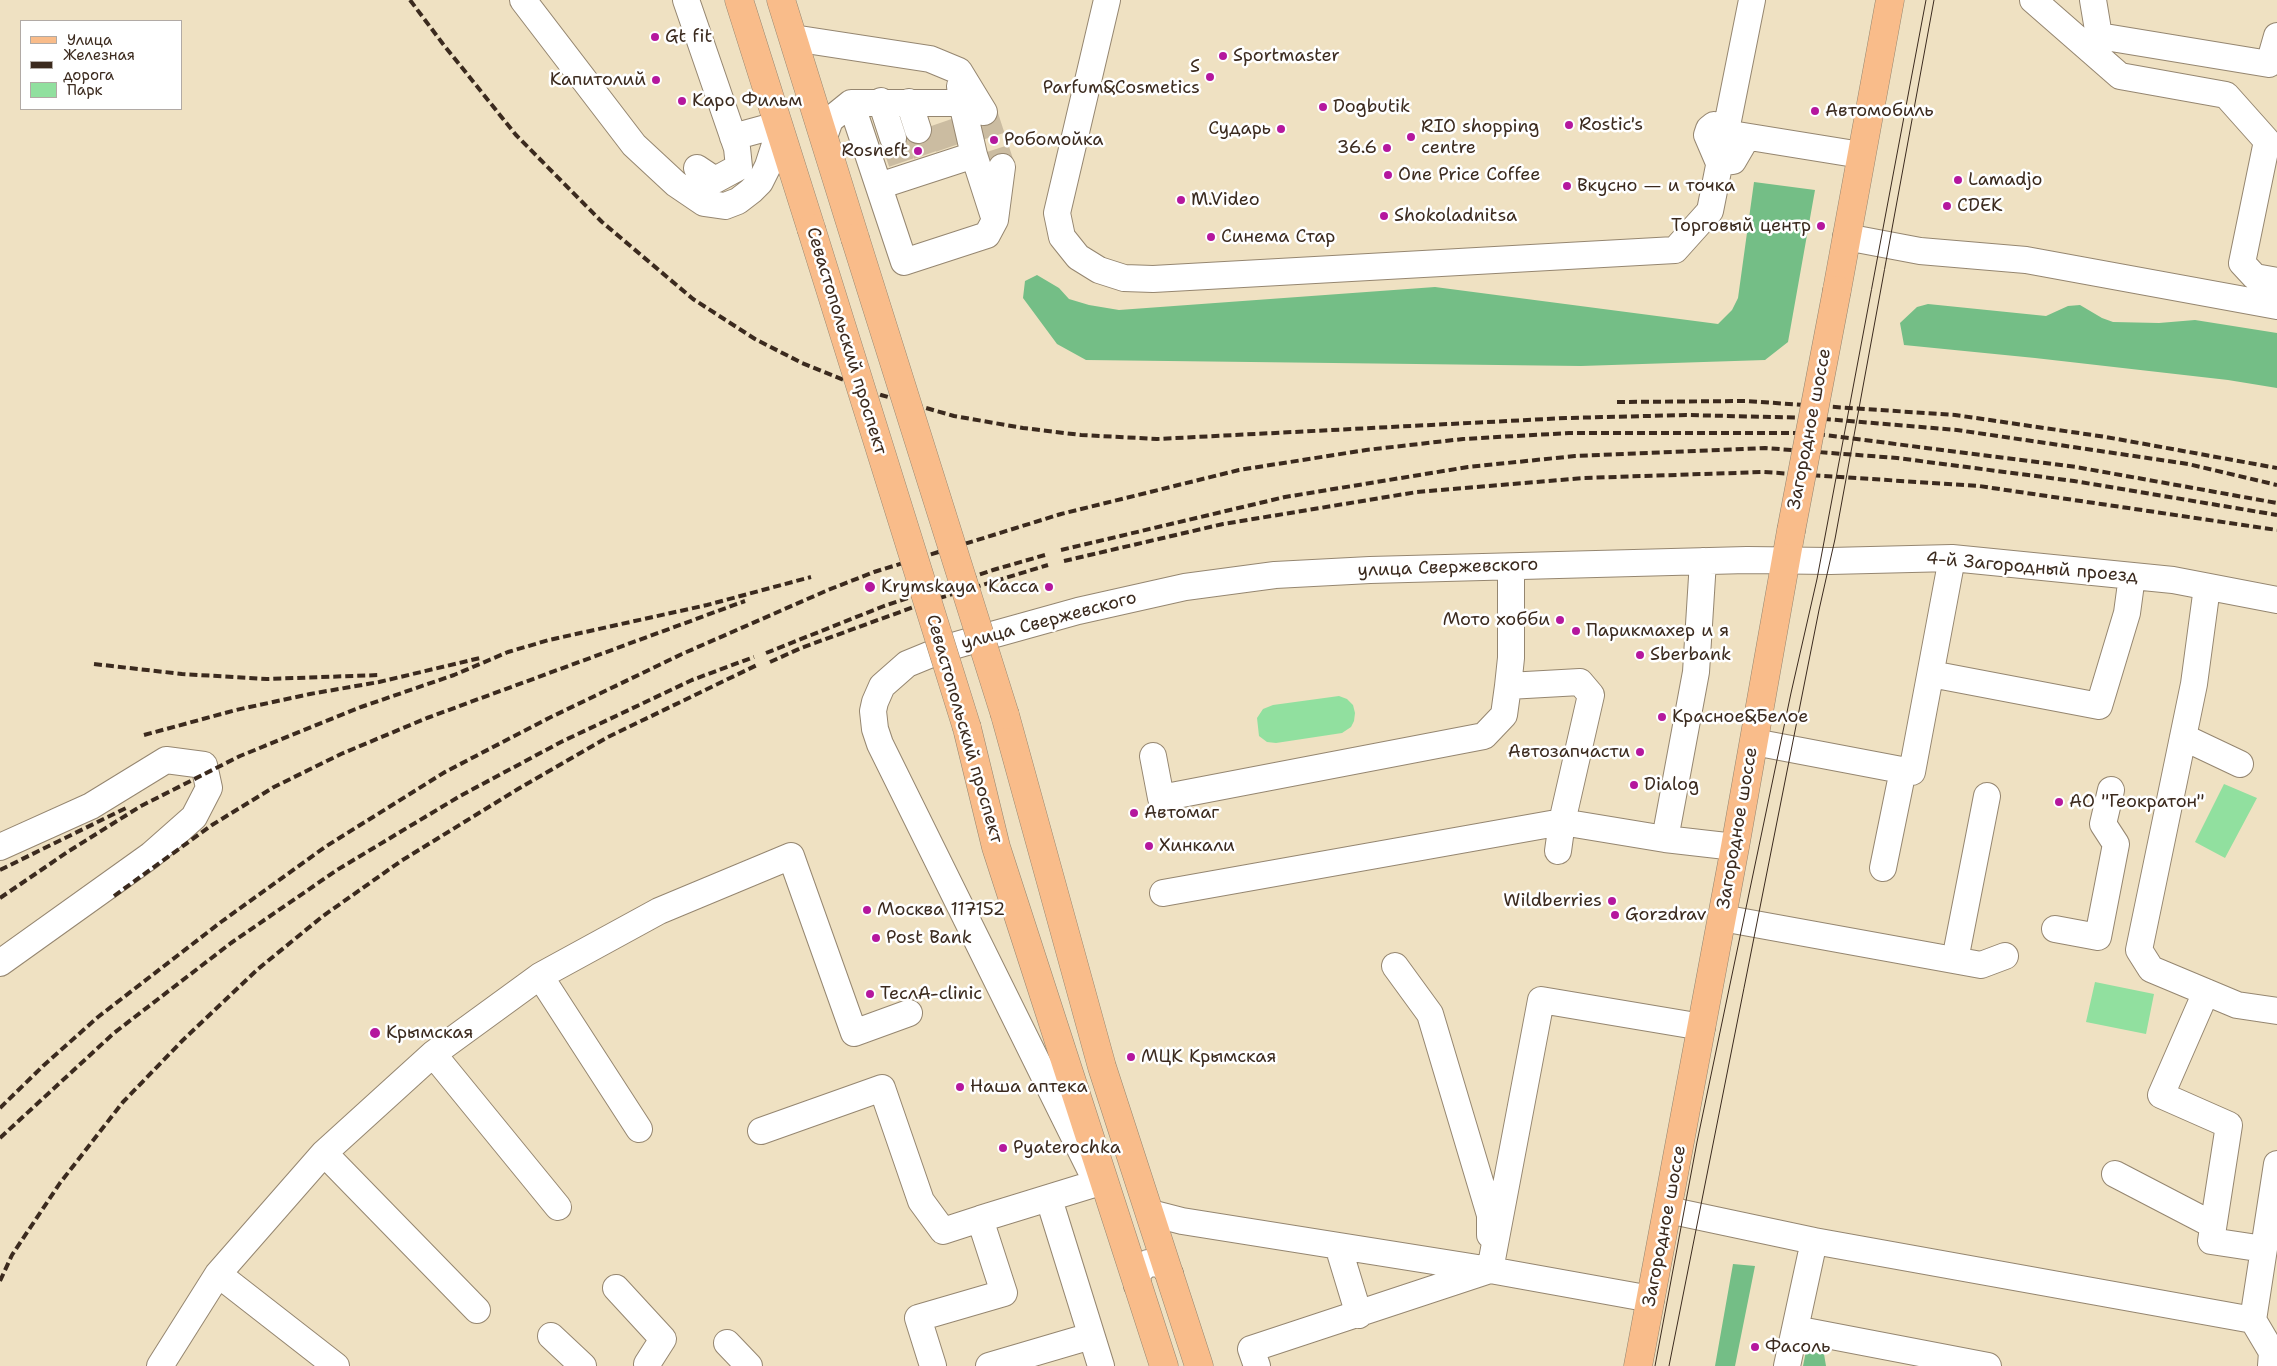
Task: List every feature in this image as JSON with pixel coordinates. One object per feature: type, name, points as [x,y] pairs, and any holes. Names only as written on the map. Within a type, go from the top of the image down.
[{"type":"main road","name":"Севастопольский проспект","points":[[739,0],[967,728],[996,847],[1107,1200],[1138,1285],[1164,1366]]},
{"type":"main road","points":[[781,0],[1005,715],[1102,1067],[1199,1366]]},
{"type":"main road","name":"Загородное шоссе","points":[[1638,1366],[1736,847],[1785,560],[1890,0]]},
{"type":"street","points":[[522,0],[634,145],[676,184],[704,203],[725,206],[738,201],[760,182],[768,166],[778,128],[733,137]]},
{"type":"street","points":[[686,0],[737,148],[739,167],[716,180],[697,168]]},
{"type":"street","points":[[1107,0],[1057,213],[1062,237],[1078,257],[1099,270],[1124,278],[1154,278],[1675,250],[1710,211],[1719,163],[1707,135],[1709,129],[1714,125],[1736,135],[1861,155]]},
{"type":"street","points":[[1719,163],[1733,161],[1752,0]]},
{"type":"street","points":[[2033,0],[2120,76],[2226,95],[2267,141],[2242,263],[2277,306]]},
{"type":"street","points":[[2093,0],[2099,36]]},
{"type":"street","points":[[2066,28],[2099,36],[2273,66],[2277,36]]},
{"type":"street","points":[[793,38],[930,59],[959,71],[973,108],[947,159],[904,172],[879,186]]},
{"type":"street","points":[[824,137],[830,120],[851,102],[881,101],[925,114],[973,108]]},
{"type":"street","points":[[881,101],[893,138]]},
{"type":"street","points":[[851,102],[904,262],[987,235],[995,220],[1002,167]]},
{"type":"street","points":[[947,159],[995,220]]},
{"type":"street","points":[[1846,237],[1920,251],[2026,260],[2261,287]]},
{"type":"street","points":[[1754,742],[1912,772],[1952,558]]},
{"type":"street","name":"4-й Загородный проезд","points":[[1785,560],[1952,558],[2132,576],[2277,600]]},
{"type":"street","name":"улица Свержевского","points":[[1107,1200],[880,744],[875,730],[873,711],[882,686],[907,664],[946,648],[1078,611],[1185,587],[1275,575],[1370,570],[1785,560]]},
{"type":"street","points":[[1665,839],[1696,672],[1703,562]]},
{"type":"street","points":[[1153,756],[1161,798],[1484,736],[1504,715],[1511,658],[1511,567]]},
{"type":"street","points":[[1930,674],[2099,706],[2127,613],[2132,576]]},
{"type":"street","points":[[2207,587],[2194,684],[2139,950],[2152,969],[2237,1005],[2277,1011]]},
{"type":"street","points":[[1508,686],[1580,682],[1591,695],[1562,822],[1558,851]]},
{"type":"street","points":[[2182,737],[2240,764]]},
{"type":"street","points":[[0,847],[91,806],[166,760],[204,765],[210,788],[194,817],[151,855],[0,963]]},
{"type":"street","points":[[1883,868],[1903,770]]},
{"type":"street","points":[[2055,929],[2098,937],[2116,844],[2103,824],[2111,790]]},
{"type":"street","points":[[1955,960],[1987,796]]},
{"type":"street","points":[[1163,893],[1562,822],[1665,839],[1736,847]]},
{"type":"street","points":[[2116,844],[2158,852]]},
{"type":"street","points":[[160,1366],[218,1274],[324,1153],[433,1054],[540,976],[659,911],[790,856],[854,1033],[909,1014]]},
{"type":"street","points":[[1722,918],[1981,965],[2005,956]]},
{"type":"street","points":[[1395,966],[1430,1014],[1490,1215],[1490,1270]]},
{"type":"street","points":[[540,976],[639,1129]]},
{"type":"street","points":[[2206,992],[2161,1095],[2229,1125],[2211,1241],[2264,1249]]},
{"type":"street","points":[[1490,1270],[1541,1000],[1702,1027]]},
{"type":"street","points":[[433,1054],[558,1207]]},
{"type":"street","points":[[761,1131],[882,1088],[921,1201],[943,1231],[1048,1199],[1107,1200],[1118,1210],[1132,1211],[1142,1202],[1147,1201],[1182,1221],[1490,1270],[1651,1299]]},
{"type":"street","points":[[324,1153],[477,1310]]},
{"type":"street","points":[[2273,1357],[2253,1320],[2277,1164]]},
{"type":"street","points":[[2115,1174],[2213,1225]]},
{"type":"street","points":[[1048,1199],[1101,1366]]},
{"type":"street","points":[[1668,1210],[1814,1240],[2253,1320]]},
{"type":"street","points":[[933,1366],[918,1318],[1004,1293],[980,1219]]},
{"type":"street","points":[[1787,1366],[1814,1240]]},
{"type":"street","points":[[1338,1246],[1358,1315]]},
{"type":"street","points":[[1138,1285],[1138,1272],[1148,1263],[1162,1264],[1170,1274]]},
{"type":"street","points":[[1257,1366],[1251,1350],[1490,1270]]},
{"type":"street","points":[[218,1274],[336,1366]]},
{"type":"street","points":[[616,1288],[663,1339],[646,1365]]},
{"type":"street","points":[[1795,1329],[1988,1366]]},
{"type":"street","points":[[551,1336],[582,1366]]},
{"type":"street","points":[[1005,1364],[1091,1336]]},
{"type":"street","points":[[726,1344],[749,1366]]},
{"type":"green space","points":[[1754,182],[1815,190],[1788,342],[1765,360],[1581,366],[1086,360],[1057,344],[1023,298],[1025,281],[1037,275],[1059,288],[1069,299],[1089,305],[1119,310],[1435,287],[1718,324],[1732,310],[1738,298]]},
{"type":"green space","points":[[1928,304],[2046,316],[2068,306],[2080,305],[2113,322],[2159,323],[2195,320],[2277,333],[2277,388],[2228,380],[1904,345],[1900,323],[1917,307]]},
{"type":"green space","points":[[1339,696],[1347,699],[1353,705],[1355,713],[1351,727],[1342,733],[1276,743],[1267,742],[1259,736],[1257,718],[1263,709],[1273,705]]},
{"type":"green space","points":[[2224,784],[2257,798],[2225,858],[2195,842]]},
{"type":"green space","points":[[2095,982],[2154,994],[2146,1034],[2086,1022]]},
{"type":"green space","points":[[1733,1264],[1755,1266],[1735,1366],[1715,1366]]},
{"type":"green space","points":[[1806,1351],[1824,1354],[1826,1366],[1803,1366]]},
{"type":"tunnel","points":[[984,112],[1002,167]]},
{"type":"tunnel","points":[[940,123],[950,152]]},
{"type":"tunnel","points":[[918,130],[928,159]]},
{"type":"tunnel","points":[[893,138],[903,167]]},
{"type":"tram line","points":[[1655,1366],[1697,1142],[1791,693],[1817,579],[1926,0]]},
{"type":"tram line","points":[[1669,1366],[1819,610],[1835,539],[1934,0]]},
{"type":"railway","points":[[410,0],[516,135],[602,222],[693,299],[755,339],[802,363],[881,395],[954,416],[1023,428],[1081,435],[1157,439],[1566,418],[1686,415],[1814,418],[1957,430],[2188,464],[2277,485]]},
{"type":"railway","points":[[1617,402],[1745,401],[1955,415],[2106,437],[2277,468]]},
{"type":"railway","points":[[0,1108],[43,1066],[98,1017],[221,922],[325,847],[445,772],[549,718],[682,654],[828,590],[874,572],[1061,514],[1239,470],[1366,450],[1463,439],[1569,433],[1809,433],[2076,467],[2277,503]]},
{"type":"railway","points":[[1061,550],[1285,497],[1468,467],[1575,456],[1765,448],[1897,458],[2074,481],[2277,515]]},
{"type":"railway","points":[[1064,561],[1223,524],[1417,492],[1584,478],[1763,472],[1979,486],[2277,530]]},
{"type":"railway","points":[[766,653],[884,606],[1045,555]]},
{"type":"railway","points":[[770,662],[801,648],[933,600],[1048,565]]},
{"type":"railway","points":[[0,898],[69,851],[141,806],[240,756],[361,707],[454,675],[508,652],[549,640],[707,605],[811,577]]},
{"type":"railway","points":[[114,896],[212,825],[274,787],[341,754],[427,718],[745,601]]},
{"type":"railway","points":[[0,1138],[114,1033],[231,943],[337,870],[460,796],[561,742],[692,680],[754,657]]},
{"type":"railway","points":[[144,735],[236,710],[379,682],[480,658]]},
{"type":"railway","points":[[94,664],[182,674],[267,679],[380,675]]},
{"type":"railway","points":[[0,1281],[12,1255],[60,1183],[123,1102],[182,1041],[258,969],[323,916],[401,861],[518,789],[608,737],[757,665]]},
{"type":"railway","points":[[0,870],[126,808]]},
{"type":"place","name":"Gt fit","points":[[655,37]]},
{"type":"place","name":"Sportmaster","points":[[1223,56]]},
{"type":"place","name":"S Parfum&Cosmetics","points":[[1210,77]]},
{"type":"place","name":"Капитолий","points":[[656,80]]},
{"type":"place","name":"Каро Фильм","points":[[682,101]]},
{"type":"place","name":"Dogbutik","points":[[1323,107]]},
{"type":"place","name":"Автомобиль","points":[[1815,111]]},
{"type":"place","name":"Rostic's","points":[[1569,125]]},
{"type":"place","name":"Сударь","points":[[1281,129]]},
{"type":"place","name":"RIO shopping centre","points":[[1411,137]]},
{"type":"place","name":"Робомойка","points":[[994,140]]},
{"type":"place","name":"36.6","points":[[1387,148]]},
{"type":"place","name":"Rosneft","points":[[918,151]]},
{"type":"place","name":"One Price Coffee","points":[[1388,175]]},
{"type":"place","name":"Lamadjo","points":[[1958,180]]},
{"type":"place","name":"Вкусно — и точка","points":[[1567,186]]},
{"type":"place","name":"M.Video","points":[[1181,200]]},
{"type":"place","name":"CDEK","points":[[1947,206]]},
{"type":"place","name":"Shokoladnitsa","points":[[1384,216]]},
{"type":"place","name":"Торговый центр","points":[[1821,226]]},
{"type":"place","name":"Синема Стар","points":[[1211,237]]},
{"type":"place","name":"Krymskaya","points":[[870,587]]},
{"type":"place","name":"Касса","points":[[1049,587]]},
{"type":"place","name":"Мото хобби","points":[[1560,620]]},
{"type":"place","name":"Парикмахер и я","points":[[1576,631]]},
{"type":"place","name":"Sberbank","points":[[1640,655]]},
{"type":"place","name":"Красное&Белое","points":[[1662,717]]},
{"type":"place","name":"Автозапчасти","points":[[1640,752]]},
{"type":"place","name":"Dialog","points":[[1634,785]]},
{"type":"place","name":"АО \"Геократон\"","points":[[2059,802]]},
{"type":"place","name":"Автомаг","points":[[1134,813]]},
{"type":"place","name":"Хинкали","points":[[1149,846]]},
{"type":"place","name":"Wildberries","points":[[1612,901]]},
{"type":"place","name":"Москва 117152","points":[[867,910]]},
{"type":"place","name":"Gorzdrav","points":[[1615,915]]},
{"type":"place","name":"Post Bank","points":[[876,938]]},
{"type":"place","name":"ТеслА-clinic","points":[[870,994]]},
{"type":"place","name":"Крымская","points":[[375,1033]]},
{"type":"place","name":"МЦК Крымская","points":[[1131,1057]]},
{"type":"place","name":"Наша аптека","points":[[960,1087]]},
{"type":"place","name":"Pyaterochka","points":[[1003,1148]]},
{"type":"place","name":"Фасоль","points":[[1755,1347]]}]
